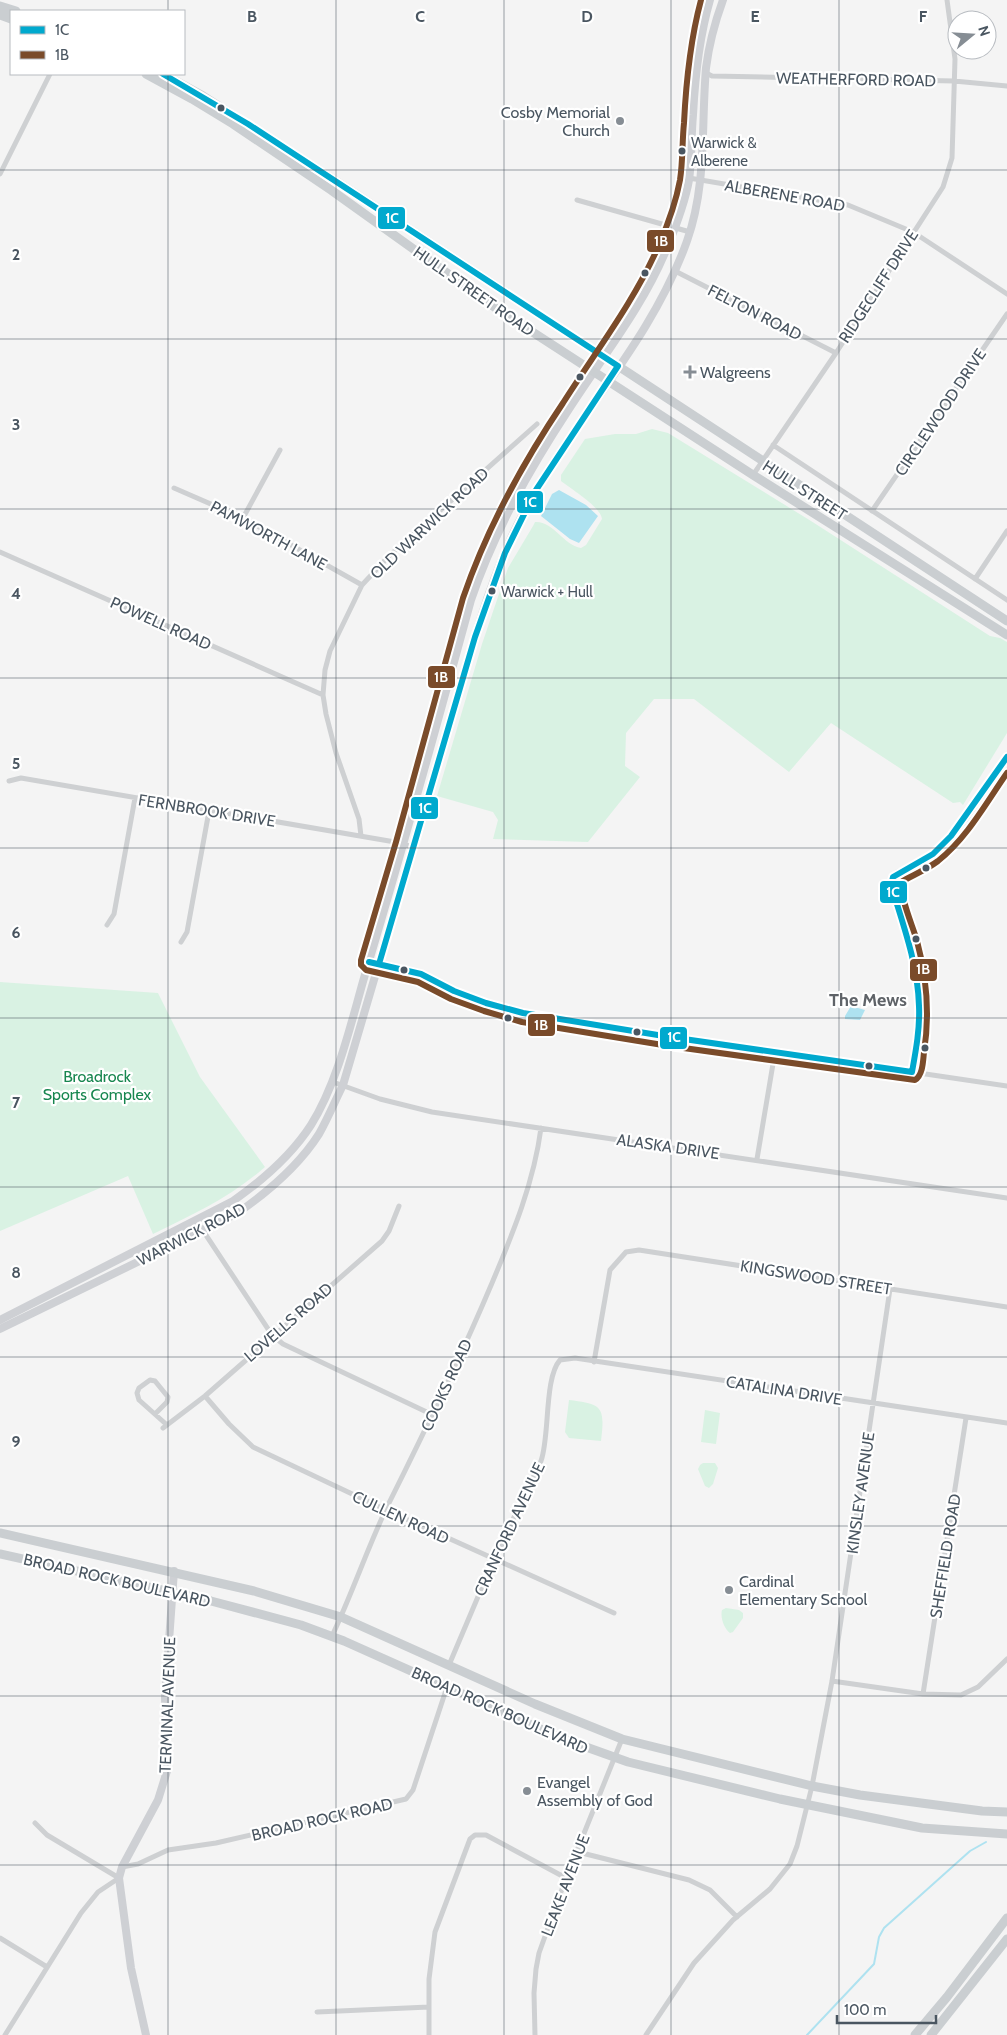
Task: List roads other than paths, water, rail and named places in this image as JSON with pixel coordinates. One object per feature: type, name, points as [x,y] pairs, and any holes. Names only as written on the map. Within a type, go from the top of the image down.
[{"type":"main road","name":"WARWICK ROAD","points":[[0,1320],[233,1201],[253,1188],[283,1160],[312,1124],[333,1082],[404,844],[471,600],[484,562],[506,514],[536,460],[644,295],[675,228],[689,178],[697,54],[710,0]]},
{"type":"main road","name":"WARWICK ROAD","points":[[0,1329],[236,1214],[264,1194],[301,1158],[319,1133],[343,1085],[475,637],[512,537],[536,490],[563,447],[636,340],[674,271],[690,232],[700,181],[706,73],[710,45],[723,0]]},
{"type":"main road","points":[[0,6],[13,10]]},
{"type":"main road","name":"HULL STREET ROAD","points":[[148,75],[192,99],[267,146],[495,307],[753,475]]},
{"type":"main road","name":"HULL STREET ROAD","points":[[165,75],[248,124],[605,357]]},
{"type":"main road","name":"HULL STREET","points":[[605,357],[1007,621]]},
{"type":"main road","name":"HULL STREET","points":[[753,475],[1007,635]]},
{"type":"main road","points":[[369,962],[421,974],[470,997],[523,1013],[912,1072],[918,1035],[919,1005],[912,960],[891,885],[893,878],[898,873],[913,867],[933,854],[951,836],[1007,757]]},
{"type":"main road","name":"BROAD ROCK BOULEVARD","points":[[0,1533],[174,1571],[280,1598],[341,1617],[590,1728],[622,1740],[812,1786],[872,1797],[982,1811],[1007,1812]]},
{"type":"main road","name":"BROAD ROCK BOULEVARD","points":[[0,1554],[172,1592],[278,1618],[332,1636],[561,1738],[614,1758],[808,1804],[922,1828],[1007,1834]]},
{"type":"main road","name":"TERMINAL AVENUE","points":[[146,2035],[131,1968],[119,1878],[122,1867],[158,1800],[167,1770],[165,1697],[174,1571]]},
{"type":"main road","points":[[915,2035],[947,1997],[1007,1918]]},
{"type":"main road","points":[[931,2035],[1007,1939]]},
{"type":"street","name":"RIDGECLIFF DRIVE","points":[[753,475],[836,353],[943,187],[952,158],[954,81],[954,59],[947,0]]},
{"type":"street","name":"WEATHERFORD ROAD","points":[[706,73],[712,76],[954,81],[1007,86]]},
{"type":"street","points":[[0,174],[50,75]]},
{"type":"street","name":"ALBERENE ROAD","points":[[689,178],[848,205],[913,232],[1007,294]]},
{"type":"street","points":[[577,200],[690,232]]},
{"type":"street","name":"FELTON ROAD","points":[[674,271],[836,353]]},
{"type":"street","name":"CIRCLEWOOD DRIVE","points":[[872,511],[1007,314]]},
{"type":"street","name":"OLD WARWICK ROAD","points":[[361,836],[359,819],[336,753],[326,714],[323,695],[330,650],[362,585],[389,556],[537,424]]},
{"type":"street","points":[[773,445],[1007,600]]},
{"type":"street","points":[[243,518],[280,450]]},
{"type":"street","name":"PAMWORTH LANE","points":[[174,488],[243,518],[362,585]]},
{"type":"street","points":[[975,579],[1007,531]]},
{"type":"street","name":"POWELL ROAD","points":[[0,552],[323,695]]},
{"type":"street","name":"FERNBROOK DRIVE","points":[[9,781],[21,778],[361,836],[413,847]]},
{"type":"street","points":[[107,925],[114,914],[135,798]]},
{"type":"street","points":[[181,942],[187,932],[208,810]]},
{"type":"street","points":[[757,1159],[775,1052]]},
{"type":"street","points":[[912,1072],[1007,1086]]},
{"type":"street","name":"ALASKA DRIVE","points":[[333,1082],[388,1101],[432,1112],[757,1159],[1007,1198]]},
{"type":"street","name":"COOKS ROAD","points":[[332,1636],[386,1510],[433,1415],[516,1226],[538,1150],[541,1128]]},
{"type":"street","name":"LOVELLS ROAD","points":[[155,1414],[165,1426],[205,1396],[272,1335],[382,1241],[389,1231],[399,1206]]},
{"type":"street","points":[[196,1220],[272,1335],[283,1344],[433,1415]]},
{"type":"street","name":"KINGSWOOD STREET","points":[[594,1362],[610,1270],[626,1252],[639,1250],[1007,1307]]},
{"type":"street","name":"KINSLEY AVENUE","points":[[646,2035],[706,1947],[770,1889],[790,1864],[797,1846],[812,1786],[832,1681],[890,1289]]},
{"type":"street","name":"CATALINA DRIVE","points":[[560,1360],[575,1358],[1007,1423]]},
{"type":"street","name":"CRANFORD AVENUE","points":[[449,1665],[494,1559],[543,1457],[553,1374],[560,1360]]},
{"type":"street","points":[[150,1380],[155,1381],[168,1397],[155,1414],[139,1400],[136,1393],[138,1388],[150,1380]]},
{"type":"street","name":"CULLEN ROAD","points":[[205,1396],[229,1424],[253,1447],[386,1510],[614,1613]]},
{"type":"street","name":"SHEFFIELD ROAD","points":[[923,1694],[966,1418]]},
{"type":"street","points":[[832,1681],[923,1694],[961,1695],[978,1688],[1007,1659]]},
{"type":"street","name":"BROAD ROCK ROAD","points":[[122,1867],[138,1864],[168,1850],[216,1843],[406,1799],[412,1790],[447,1687]]},
{"type":"street","name":"LEAKE AVENUE","points":[[535,2035],[536,1969],[539,1952],[566,1878],[622,1740]]},
{"type":"street","points":[[34,1822],[47,1836],[119,1878]]},
{"type":"street","points":[[430,2035],[430,1966],[434,1932],[470,1839],[475,1836],[486,1835],[566,1878]]},
{"type":"street","points":[[578,1852],[689,1880],[710,1890],[737,1917]]},
{"type":"street","points":[[6,2035],[90,1900],[106,1885],[119,1878]]},
{"type":"street","points":[[0,1938],[47,1967]]},
{"type":"street","points":[[317,2012],[429,2007]]},
{"type":"water","points":[[559,490],[586,505],[598,516],[579,543],[570,539],[541,516],[552,494]]},
{"type":"water","points":[[851,1006],[865,1010],[860,1020],[845,1019]]},
{"type":"waterway","points":[[807,2035],[874,1964],[879,1937],[884,1928],[970,1851],[986,1842]]},
{"type":"place","name":"Cosby Memorial Church","points":[[620,121]]},
{"type":"place","name":"Warwick & Alberene","points":[[682,151]]},
{"type":"place","name":"Walgreens","points":[[690,372]]},
{"type":"place","name":"Warwick + Hull","points":[[492,591]]},
{"type":"place","name":"Cardinal Elementary School","points":[[729,1590]]},
{"type":"place","name":"Evangel Assembly of God","points":[[527,1791]]},
{"type":"district","name":"The Mews","points":[[868,1000]]},
{"type":"park label","name":"Broadrock Sports Complex","points":[[97,1085]]}]
